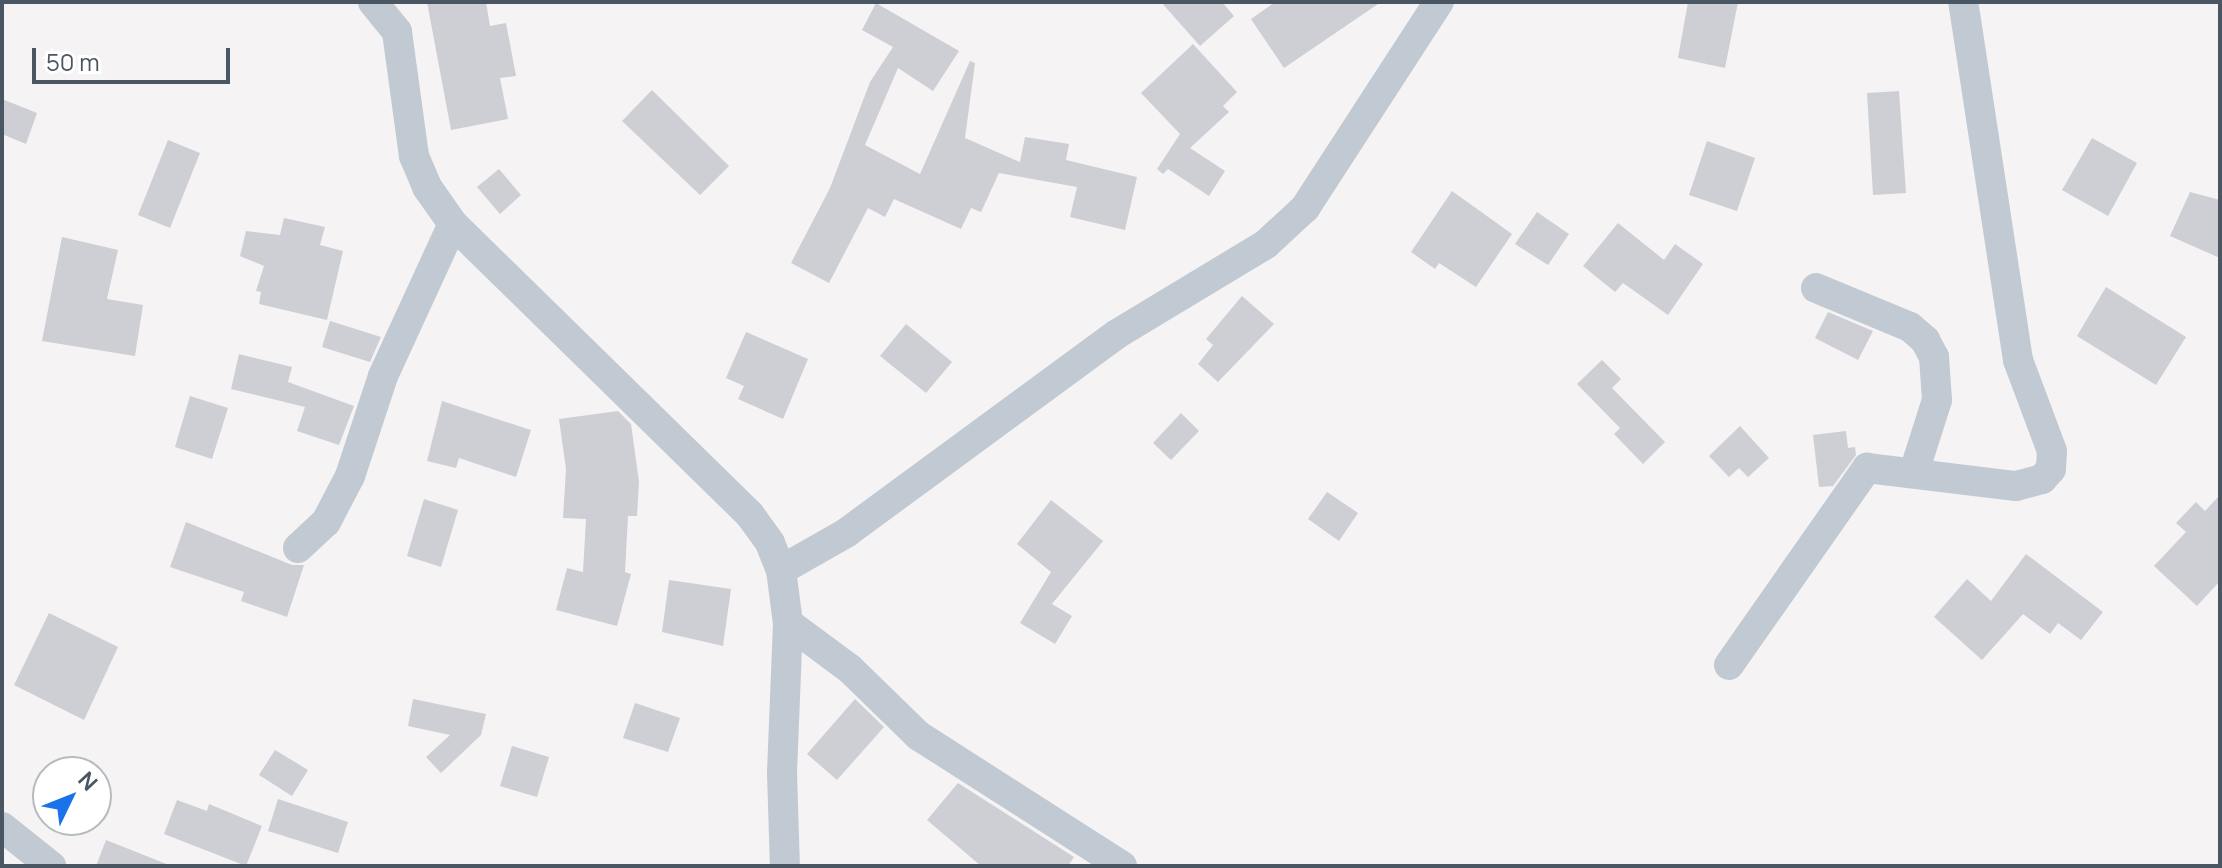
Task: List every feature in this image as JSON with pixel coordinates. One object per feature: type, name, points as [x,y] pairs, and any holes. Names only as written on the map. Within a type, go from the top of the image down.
[{"type":"street","points":[[373,2],[397,32],[414,156],[427,187],[453,224],[750,515],[781,570],[788,623],[782,773],[785,866]]},
{"type":"street","points":[[1729,665],[1860,474],[1883,467],[2016,486],[2042,479],[2051,469],[2052,451],[2018,360],[1963,2]]},
{"type":"street","points":[[781,570],[846,533],[1117,334],[1266,244],[1305,208],[1424,7]]},
{"type":"street","points":[[298,548],[326,522],[350,476],[383,376],[453,224]]},
{"type":"street","points":[[1816,288],[1910,327],[1925,340],[1934,357],[1937,400],[1914,472]]},
{"type":"street","points":[[788,623],[850,669],[919,736],[1122,866]]},
{"type":"street","points":[[2,827],[51,866]]},
{"type":"building","points":[[427,2],[486,2],[490,26],[506,23],[516,76],[500,78],[508,119],[451,130]]},
{"type":"building","points":[[1161,2],[1222,2],[1234,16],[1200,46]]},
{"type":"building","points":[[1275,2],[1381,2],[1284,68],[1251,19]]},
{"type":"building","points":[[1688,2],[1738,2],[1725,68],[1678,58]]},
{"type":"building","points":[[876,3],[959,51],[933,91],[898,68],[865,145],[920,174],[970,61],[975,63],[965,138],[1020,162],[1025,137],[1069,144],[1066,160],[1137,177],[1125,230],[1070,217],[1077,187],[999,173],[981,212],[971,208],[961,229],[894,199],[885,217],[868,208],[829,283],[791,263],[830,188],[870,82],[893,47],[862,30]]},
{"type":"building","points":[[1193,44],[1237,92],[1223,106],[1229,112],[1190,148],[1225,171],[1209,196],[1168,169],[1163,174],[1157,169],[1180,134],[1141,93]]},
{"type":"building","points":[[652,90],[729,166],[700,195],[622,121]]},
{"type":"building","points":[[1899,91],[1906,193],[1873,195],[1867,93]]},
{"type":"building","points":[[2,99],[37,113],[26,144],[2,134]]},
{"type":"building","points":[[2092,138],[2137,163],[2108,216],[2062,190]]},
{"type":"building","points":[[168,140],[200,153],[170,228],[138,215]]},
{"type":"building","points":[[1707,141],[1755,158],[1737,211],[1689,195]]},
{"type":"building","points":[[499,169],[521,195],[500,214],[477,187]]},
{"type":"building","points":[[1452,191],[1512,234],[1476,287],[1439,263],[1435,269],[1411,252]]},
{"type":"building","points":[[2190,192],[2220,200],[2220,258],[2170,236]]},
{"type":"building","points":[[1537,212],[1569,234],[1548,265],[1515,244]]},
{"type":"building","points":[[284,218],[325,227],[320,245],[343,251],[327,320],[259,304],[261,292],[256,291],[264,266],[240,256],[246,231],[280,235]]},
{"type":"building","points":[[1618,223],[1664,260],[1675,244],[1703,264],[1668,315],[1623,283],[1615,292],[1583,266]]},
{"type":"building","points":[[62,237],[118,250],[107,299],[143,305],[135,356],[42,341]]},
{"type":"building","points":[[2106,287],[2186,337],[2156,385],[2077,336]]},
{"type":"building","points":[[1242,296],[1274,324],[1218,382],[1198,364],[1213,345],[1206,339]]},
{"type":"building","points":[[1828,312],[1873,331],[1858,360],[1815,338]]},
{"type":"building","points":[[330,321],[381,337],[370,362],[322,347]]},
{"type":"building","points":[[906,324],[952,362],[926,393],[880,356]]},
{"type":"building","points":[[746,332],[808,359],[783,419],[738,399],[744,386],[726,378]]},
{"type":"building","points":[[239,354],[292,367],[288,382],[354,406],[339,445],[297,431],[305,407],[231,389]]},
{"type":"building","points":[[1602,360],[1621,379],[1612,388],[1665,442],[1643,464],[1614,434],[1620,428],[1577,384]]},
{"type":"building","points":[[190,396],[228,408],[212,459],[175,447]]},
{"type":"building","points":[[442,401],[531,430],[516,477],[459,458],[456,468],[427,461]]},
{"type":"building","points":[[618,411],[631,424],[639,482],[637,516],[628,516],[625,572],[631,574],[617,626],[556,610],[567,568],[583,572],[586,519],[563,518],[566,469],[559,419]]},
{"type":"building","points":[[1181,413],[1199,431],[1171,460],[1153,443]]},
{"type":"building","points":[[1740,426],[1769,458],[1748,477],[1739,468],[1729,477],[1709,456]]},
{"type":"building","points":[[1846,431],[1848,448],[1855,447],[1856,455],[1833,486],[1819,487],[1813,435]]},
{"type":"building","points":[[1327,492],[1358,513],[1339,541],[1308,519]]},
{"type":"building","points":[[2220,495],[2220,581],[2197,606],[2154,566],[2186,532],[2176,523],[2196,502],[2205,511]]},
{"type":"building","points":[[424,499],[458,510],[441,567],[407,556]]},
{"type":"building","points":[[1051,500],[1103,541],[1052,604],[1072,616],[1055,644],[1020,623],[1051,572],[1017,544]]},
{"type":"building","points":[[186,522],[292,565],[304,565],[287,617],[241,601],[244,592],[170,567]]},
{"type":"building","points":[[2026,554],[2103,612],[2081,640],[2058,623],[2050,634],[2023,614],[1982,660],[1934,617],[1967,579],[1991,601]]},
{"type":"building","points":[[669,580],[731,589],[723,646],[662,632]]},
{"type":"building","points":[[49,613],[118,647],[84,720],[14,685]]},
{"type":"building","points":[[413,699],[486,714],[481,735],[441,773],[426,757],[450,735],[408,726]]},
{"type":"building","points":[[855,699],[884,727],[837,780],[807,754]]},
{"type":"building","points":[[635,703],[680,718],[668,752],[623,738]]},
{"type":"building","points":[[512,746],[549,757],[537,797],[500,786]]},
{"type":"building","points":[[275,750],[308,770],[292,796],[259,775]]},
{"type":"building","points":[[958,783],[1074,857],[1068,866],[981,866],[927,820]]},
{"type":"building","points":[[278,799],[348,822],[338,853],[268,831]]},
{"type":"building","points":[[177,800],[207,811],[209,804],[262,826],[246,866],[164,834]]},
{"type":"building","points":[[106,840],[169,865],[169,866],[96,866]]}]
